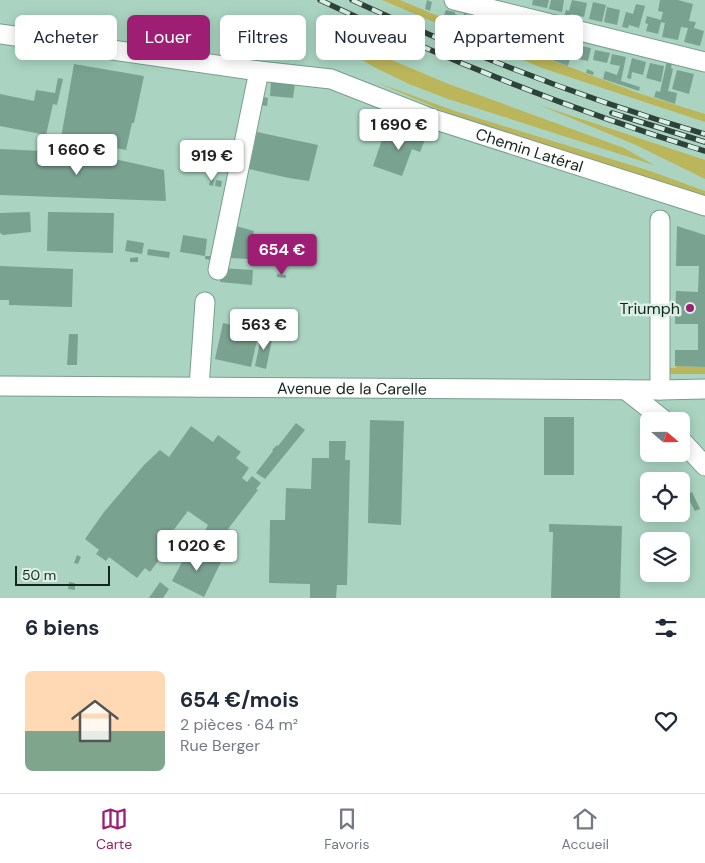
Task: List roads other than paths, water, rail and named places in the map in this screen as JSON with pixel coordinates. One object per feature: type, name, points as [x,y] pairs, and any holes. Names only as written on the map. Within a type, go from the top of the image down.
[{"type":"street","points":[[454,0],[705,62]]},
{"type":"street","name":"Chemin Latéral","points":[[0,34],[259,71],[331,79],[433,118],[705,206]]},
{"type":"street","points":[[218,270],[259,71]]},
{"type":"street","points":[[660,220],[660,390]]},
{"type":"street","points":[[199,387],[205,302]]},
{"type":"street","name":"Avenue de la Carelle","points":[[0,386],[705,389]]},
{"type":"street","points":[[626,390],[654,412]]},
{"type":"street","points":[[690,450],[705,466]]},
{"type":"railway","points":[[320,0],[414,43],[509,83],[607,119],[705,151]]},
{"type":"railway","points":[[352,0],[395,20],[526,74],[615,106],[705,134]]},
{"type":"railway","points":[[612,113],[705,142]]},
{"type":"place","name":"Triumph","points":[[690,308]]}]
